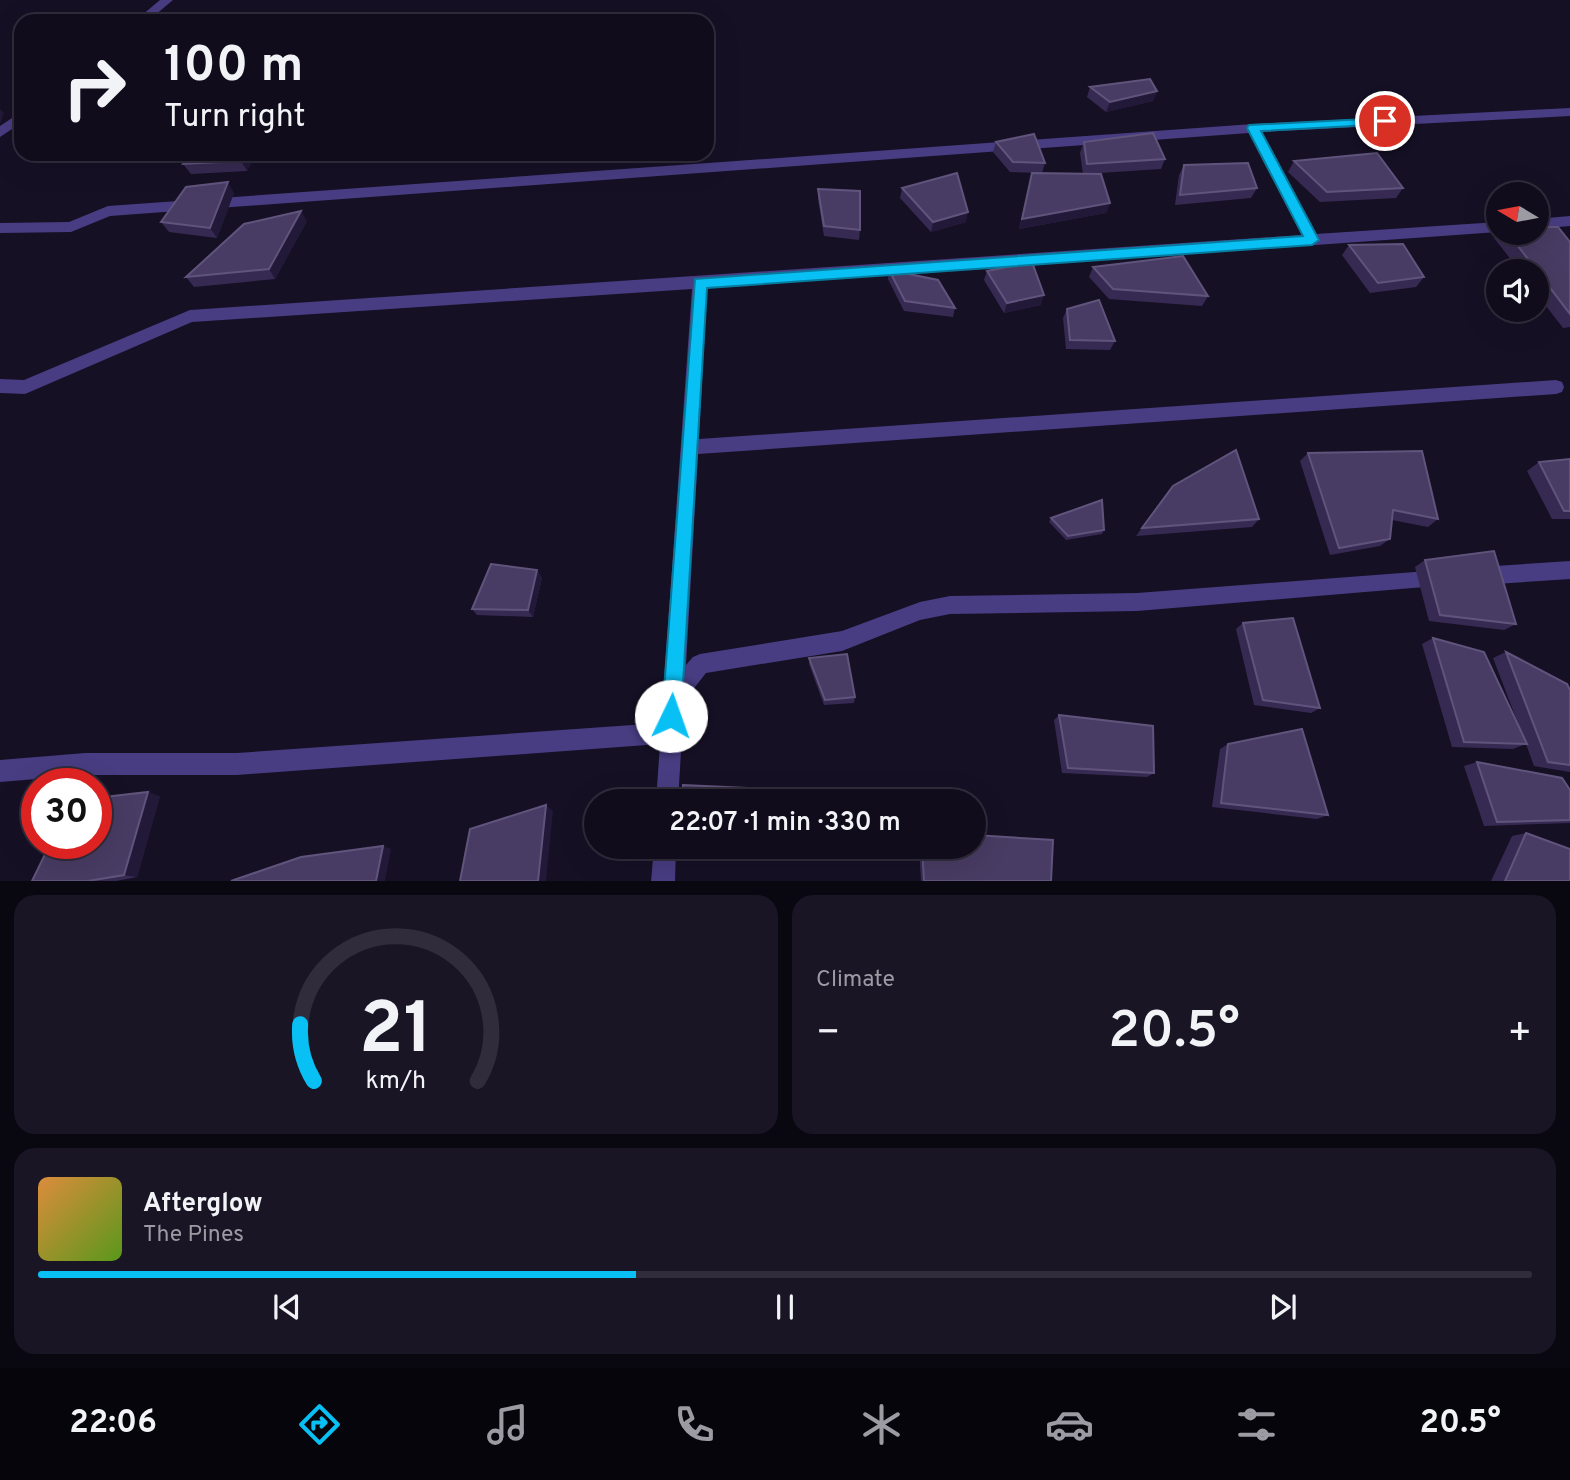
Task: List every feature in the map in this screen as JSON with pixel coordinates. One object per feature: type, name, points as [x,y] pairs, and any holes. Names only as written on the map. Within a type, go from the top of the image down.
[{"type":"street","points":[[150,14],[167,0]]},
{"type":"street","points":[[0,228],[72,227],[108,211],[1253,128],[1570,112]]},
{"type":"street","points":[[0,133],[14,122]]},
{"type":"street","points":[[1253,128],[1312,240]]},
{"type":"street","points":[[1549,223],[1570,221]]},
{"type":"street","points":[[0,386],[25,387],[190,316],[1486,227]]},
{"type":"street","points":[[668,789],[700,283]]},
{"type":"street","points":[[689,447],[1556,387]]},
{"type":"street","points":[[672,699],[700,664],[842,640],[920,611],[950,605],[1137,602],[1570,570]]},
{"type":"street","points":[[0,771],[85,764],[237,764],[670,733]]},
{"type":"street","points":[[663,881],[664,859]]},
{"type":"building","points":[[1150,79],[1157,91],[1110,102],[1090,87]]},
{"type":"building","points":[[1153,133],[1165,159],[1087,164],[1084,142]]},
{"type":"building","points":[[1034,134],[1045,163],[1013,162],[996,142]]},
{"type":"building","points":[[1377,153],[1403,188],[1327,192],[1294,161]]},
{"type":"building","points":[[185,161],[241,161],[183,164]]},
{"type":"building","points":[[1248,163],[1257,188],[1180,195],[1184,165]]},
{"type":"building","points":[[957,173],[968,212],[933,222],[902,188]]},
{"type":"building","points":[[1032,173],[1101,174],[1110,203],[1022,219]]},
{"type":"building","points":[[228,182],[210,228],[161,222],[186,187]]},
{"type":"building","points":[[818,189],[860,191],[860,230],[824,226]]},
{"type":"building","points":[[301,211],[269,269],[186,277],[244,224]]},
{"type":"building","points":[[1549,227],[1558,227],[1570,242],[1570,314],[1549,287],[1549,259],[1528,259],[1517,245],[1549,245]]},
{"type":"building","points":[[1403,244],[1424,277],[1378,283],[1349,245]]},
{"type":"building","points":[[1183,256],[1208,296],[1113,289],[1093,267]]},
{"type":"building","points":[[1032,262],[1044,295],[1007,303],[987,271]]},
{"type":"building","points":[[889,270],[938,280],[955,308],[905,301]]},
{"type":"building","points":[[1099,300],[1115,341],[1070,340],[1067,309]]},
{"type":"building","points":[[1236,450],[1259,519],[1142,528],[1173,486]]},
{"type":"building","points":[[1422,451],[1438,519],[1393,510],[1390,539],[1339,548],[1308,453]]},
{"type":"building","points":[[1570,459],[1570,511],[1564,511],[1539,462]]},
{"type":"building","points":[[1102,500],[1104,530],[1068,536],[1051,518]]},
{"type":"building","points":[[1494,551],[1516,624],[1440,615],[1425,560]]},
{"type":"building","points":[[491,564],[537,570],[528,610],[472,609]]},
{"type":"building","points":[[1293,618],[1320,708],[1263,700],[1243,623]]},
{"type":"building","points":[[1433,638],[1484,652],[1527,744],[1464,742]]},
{"type":"building","points":[[1506,652],[1567,684],[1570,690],[1570,765],[1548,762]]},
{"type":"building","points":[[847,654],[855,697],[825,700],[809,658]]},
{"type":"building","points":[[1059,715],[1153,726],[1154,773],[1068,768]]},
{"type":"building","points":[[1302,729],[1328,815],[1221,803],[1228,744]]},
{"type":"building","points":[[1477,762],[1562,778],[1570,790],[1570,820],[1497,822]]},
{"type":"building","points":[[683,785],[772,789],[683,789]]},
{"type":"building","points":[[148,792],[124,875],[88,881],[32,881],[43,859],[112,859],[112,796]]},
{"type":"building","points":[[546,805],[538,881],[460,881],[470,829]]},
{"type":"building","points":[[1526,833],[1570,849],[1570,881],[1505,881]]},
{"type":"building","points":[[986,836],[1053,840],[1051,881],[924,881],[923,859],[986,859]]},
{"type":"building","points":[[383,846],[376,881],[231,881],[301,857]]},
{"type":"route","points":[[671,716],[700,283],[1312,240],[1253,128],[1385,121]]}]
